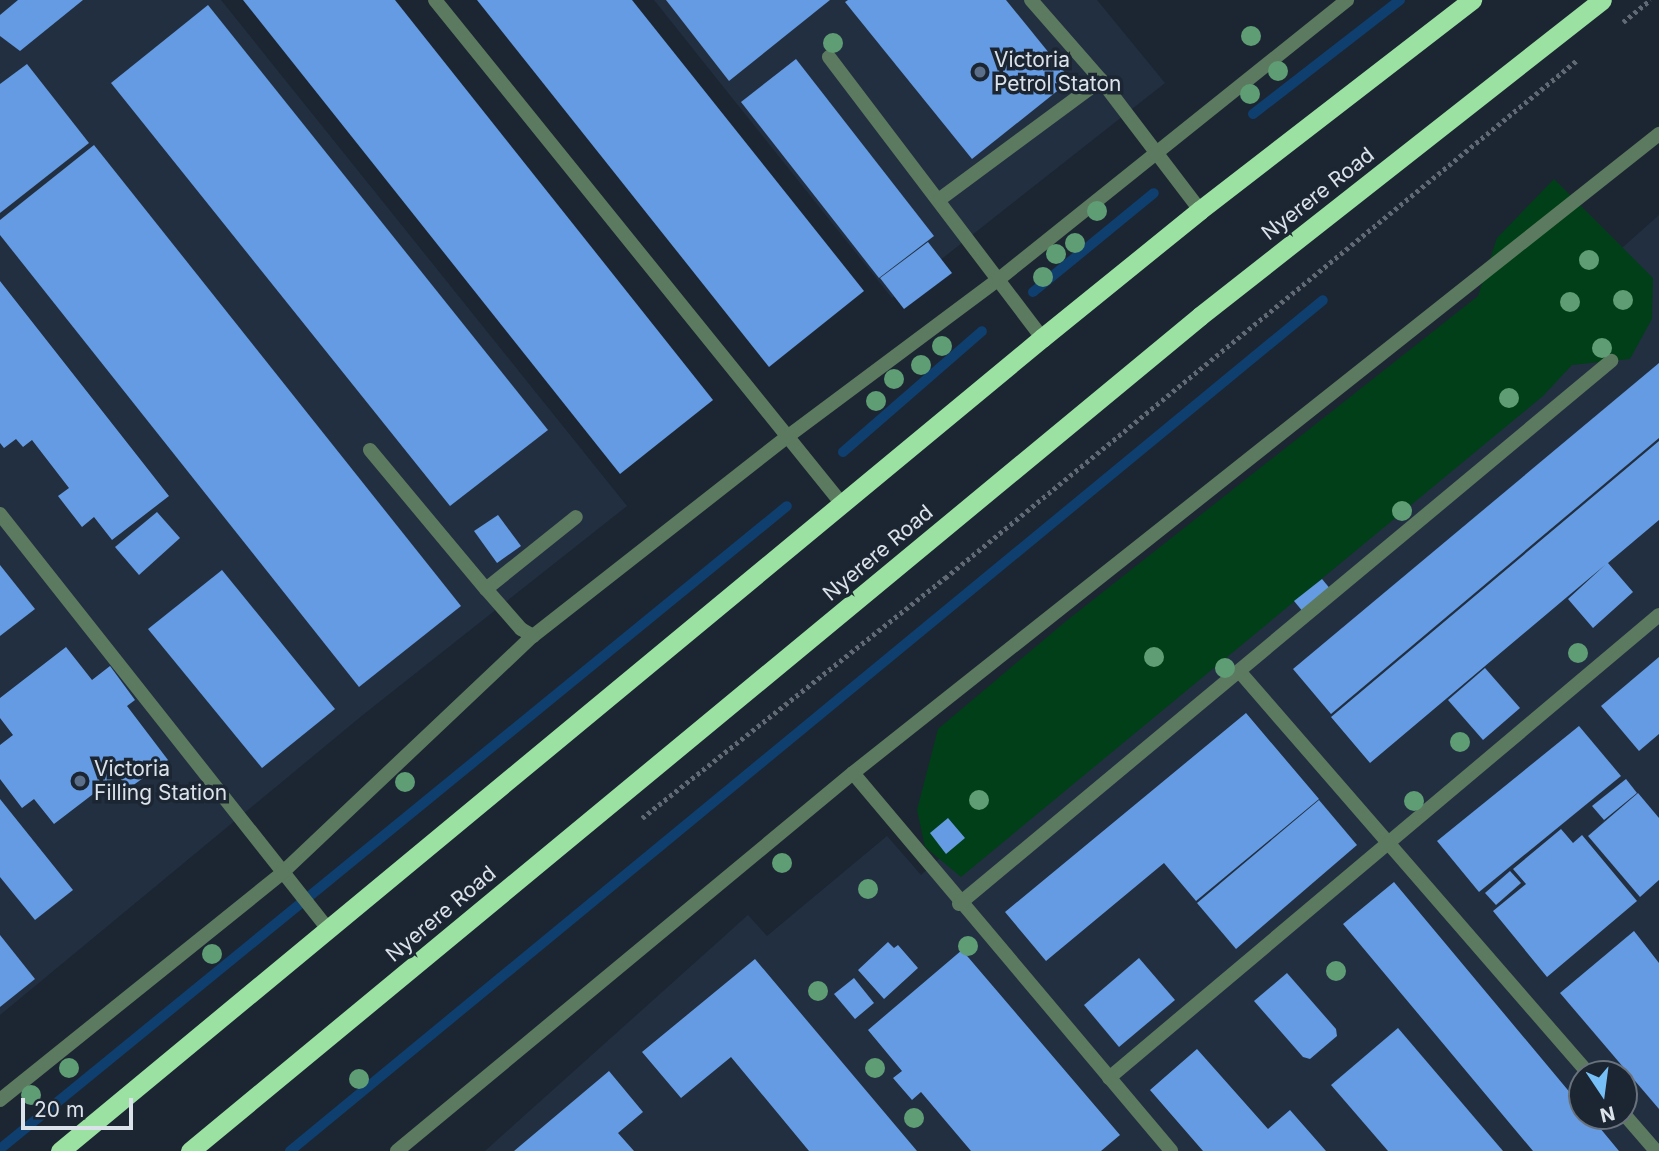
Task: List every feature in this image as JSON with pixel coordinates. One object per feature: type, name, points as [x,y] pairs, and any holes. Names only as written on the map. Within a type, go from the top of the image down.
[{"type":"highway","points":[[60,1151],[1200,209],[1472,0]]},
{"type":"highway","name":"Nyerere Road","points":[[190,1151],[1189,325],[1602,0]]},
{"type":"street","points":[[435,0],[842,504]]},
{"type":"street","points":[[1031,0],[1101,80],[1200,209]]},
{"type":"street","points":[[0,1100],[282,873],[533,636],[787,437],[999,279],[1346,0]]},
{"type":"street","points":[[830,57],[940,199],[1042,338]]},
{"type":"street","points":[[940,199],[1101,80]]},
{"type":"street","points":[[397,1151],[853,773],[1659,134]]},
{"type":"street","points":[[959,904],[1611,360]]},
{"type":"street","points":[[370,450],[486,589],[533,636]]},
{"type":"street","points":[[0,514],[328,929]]},
{"type":"street","points":[[486,589],[576,517]]},
{"type":"street","points":[[1109,1079],[1659,615]]},
{"type":"street","points":[[1239,671],[1577,1060]]},
{"type":"street","points":[[853,773],[959,904],[1171,1151]]},
{"type":"street","points":[[1638,1130],[1656,1151]]},
{"type":"path","points":[[1618,26],[1650,0]]},
{"type":"path","points":[[632,827],[945,578],[1586,52]]},
{"type":"shaded area","points":[[0,0],[221,0],[627,506],[364,714],[0,1015]]},
{"type":"shaded area","points":[[654,0],[1097,0],[1165,83],[892,298]]},
{"type":"shaded area","points":[[1659,215],[1659,1151],[485,1151],[748,915],[767,936],[887,836],[921,875]]},
{"type":"green space","points":[[1554,179],[1653,278],[1652,319],[1630,359],[1572,365],[1543,396],[961,877],[925,847],[917,810],[938,729],[1065,622],[1478,296],[1497,238]]},
{"type":"building","points":[[18,0],[83,0],[20,51],[0,36],[0,15]]},
{"type":"building","points":[[243,0],[395,0],[713,400],[620,474]]},
{"type":"building","points":[[477,0],[632,0],[864,291],[769,367]]},
{"type":"building","points":[[666,0],[830,0],[729,81]]},
{"type":"building","points":[[1006,0],[1071,80],[972,159],[845,2]]},
{"type":"building","points":[[208,5],[548,430],[450,506],[111,83]]},
{"type":"building","points":[[796,59],[934,236],[879,278],[741,102]]},
{"type":"building","points":[[27,64],[89,143],[0,213],[0,84]]},
{"type":"building","points":[[94,145],[461,606],[359,687],[0,235],[0,220]]},
{"type":"building","points":[[928,242],[952,273],[904,309],[880,278]]},
{"type":"building","points":[[0,281],[169,496],[112,540],[94,517],[82,527],[58,496],[69,488],[32,440],[23,447],[16,439],[4,448],[0,443]]},
{"type":"building","points":[[1659,363],[1659,438],[1331,714],[1293,669]]},
{"type":"building","points":[[1659,441],[1659,520],[1608,563],[1633,592],[1593,628],[1568,599],[1605,565],[1370,763],[1331,717]]},
{"type":"building","points":[[157,512],[180,538],[139,575],[115,547]]},
{"type":"building","points":[[498,515],[521,546],[497,563],[474,531]]},
{"type":"building","points":[[0,565],[35,609],[0,636]]},
{"type":"building","points":[[222,570],[335,709],[262,768],[148,629]]},
{"type":"building","points":[[1322,579],[1332,591],[1304,613],[1294,601]]},
{"type":"building","points":[[66,647],[92,680],[110,666],[135,700],[127,706],[168,760],[128,789],[118,775],[54,824],[34,799],[22,808],[0,779],[0,745],[13,735],[0,718],[0,698]]},
{"type":"building","points":[[1659,657],[1659,734],[1639,751],[1601,706]]},
{"type":"building","points":[[1485,668],[1520,708],[1483,740],[1448,700]]},
{"type":"building","points":[[1246,713],[1319,799],[1196,901],[1164,863],[1046,961],[1005,912]]},
{"type":"building","points":[[1579,726],[1621,776],[1479,892],[1437,841]]},
{"type":"building","points":[[1626,779],[1637,793],[1604,820],[1592,806]]},
{"type":"building","points":[[1638,793],[1659,818],[1659,880],[1640,897],[1588,836]]},
{"type":"building","points":[[0,799],[73,890],[35,920],[0,877]]},
{"type":"building","points":[[1319,800],[1357,845],[1236,949],[1197,903]]},
{"type":"building","points":[[948,818],[965,838],[946,854],[930,833]]},
{"type":"building","points":[[1561,829],[1573,843],[1582,835],[1637,901],[1547,977],[1493,911],[1526,884],[1513,869]]},
{"type":"building","points":[[1510,871],[1521,883],[1496,905],[1485,893]]},
{"type":"building","points":[[1394,882],[1568,1090],[1568,1130],[1602,1130],[1619,1151],[1533,1151],[1343,924]]},
{"type":"building","points":[[1634,931],[1659,963],[1659,1109],[1638,1084],[1638,1060],[1617,1060],[1560,993]]},
{"type":"building","points":[[0,935],[35,979],[0,1007]]},
{"type":"building","points":[[888,942],[894,948],[898,945],[918,968],[884,999],[858,970]]},
{"type":"building","points":[[962,950],[1120,1135],[1101,1151],[971,1151],[921,1092],[912,1100],[893,1078],[902,1071],[868,1030]]},
{"type":"building","points":[[1139,958],[1175,1000],[1119,1047],[1084,1005]]},
{"type":"building","points":[[755,959],[917,1151],[809,1151],[731,1057],[681,1098],[642,1052]]},
{"type":"building","points":[[1287,973],[1336,1029],[1337,1036],[1310,1059],[1303,1057],[1254,1001]]},
{"type":"building","points":[[854,978],[874,1003],[855,1019],[834,994]]},
{"type":"building","points":[[1398,1028],[1503,1151],[1388,1151],[1331,1085]]},
{"type":"building","points":[[1197,1049],[1268,1129],[1290,1110],[1326,1151],[1203,1151],[1150,1090]]},
{"type":"building","points":[[609,1071],[643,1112],[618,1133],[634,1151],[514,1151]]},
{"type":"waterway","points":[[1253,114],[1400,0]]},
{"type":"waterway","points":[[1033,292],[1154,193]]},
{"type":"waterway","points":[[290,1151],[1323,300]]},
{"type":"waterway","points":[[843,452],[982,331]]},
{"type":"waterway","points":[[0,1149],[787,506]]},
{"type":"place","name":"Victoria Petrol Staton","points":[[980,72]]},
{"type":"place","name":"Victoria Filling Station","points":[[80,781]]}]
